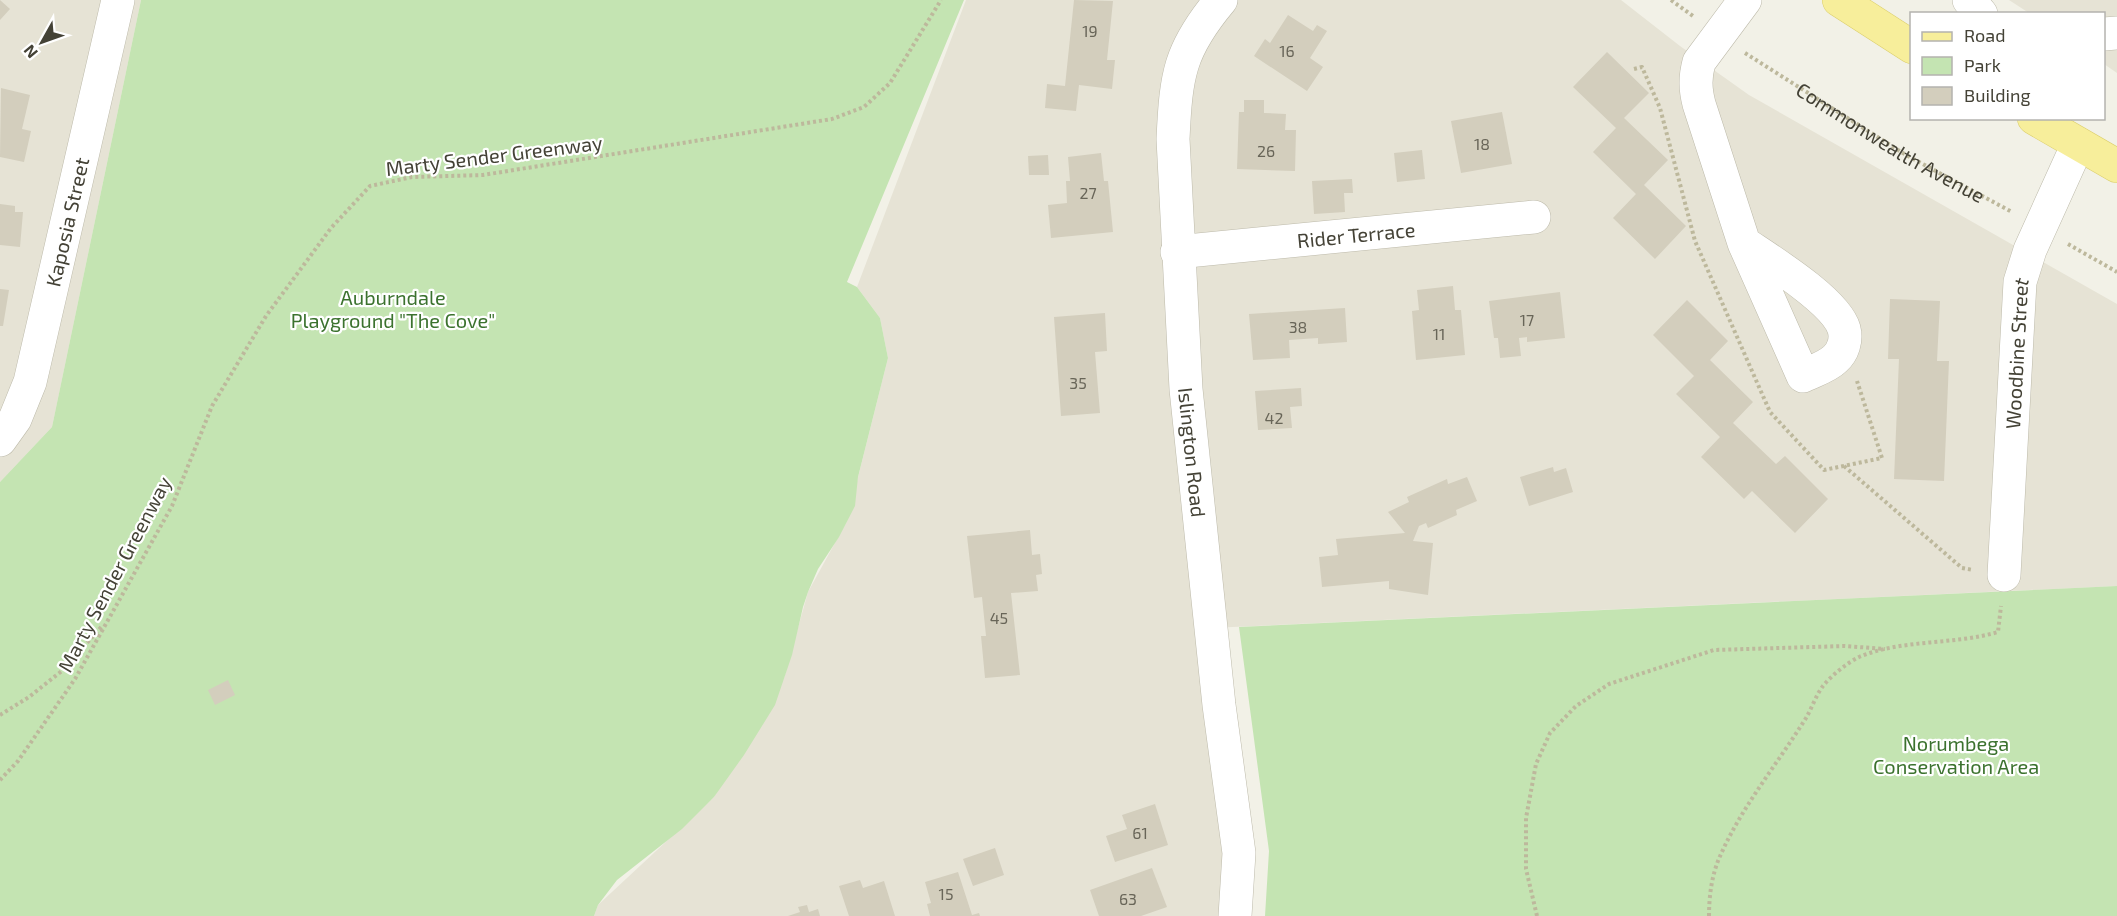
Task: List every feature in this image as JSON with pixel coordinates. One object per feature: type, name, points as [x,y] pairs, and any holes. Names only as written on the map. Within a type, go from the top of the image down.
[{"type":"main road","points":[[1839,0],[1910,46]]},
{"type":"main road","points":[[2037,120],[2117,166]]},
{"type":"street","name":"Kaposia Street","points":[[0,440],[15,419],[30,382],[118,0]]},
{"type":"street","name":"Islington Road","points":[[1221,0],[1190,42],[1180,65],[1173,139],[1186,389],[1210,628],[1239,852],[1238,892],[1234,916]]},
{"type":"street","points":[[1744,243],[1695,88],[1699,62],[1745,0]]},
{"type":"street","points":[[1969,0],[1979,12]]},
{"type":"street","name":"Woodbine Street","points":[[2004,575],[2018,297],[2023,268],[2078,144]]},
{"type":"street","name":"Rider Terrace","points":[[1178,252],[1534,217]]},
{"type":"path","name":"Marty Sender Greenway","points":[[0,780],[18,761],[75,679],[172,506],[212,406],[260,326],[331,228],[370,186],[412,177],[483,175],[832,119],[864,107],[890,83],[941,0]]},
{"type":"path","name":"Commonwealth Avenue","points":[[1671,0],[1822,103],[1906,155],[2117,272]]},
{"type":"path","points":[[1708,916],[1712,878],[1721,853],[1749,803],[1806,717],[1822,687],[1858,657],[1899,646],[1981,638],[1998,633],[2004,575],[1962,568],[1845,466]]},
{"type":"path","points":[[0,715],[29,697],[63,670],[107,621]]},
{"type":"path","points":[[1537,916],[1526,869],[1526,818],[1536,764],[1550,733],[1576,706],[1609,684],[1714,650],[1845,646],[1888,649]]},
{"type":"shaded area","points":[[0,0],[141,0],[52,427],[0,482]]},
{"type":"shaded area","points":[[966,0],[1621,0],[1749,95],[2117,304],[2117,586],[1210,628],[1232,916],[594,916],[598,905],[714,797],[784,678],[808,592],[847,521],[888,358],[880,318],[857,287]]},
{"type":"shaded area","points":[[2009,0],[2117,0],[2117,73],[2105,65],[2105,12],[2027,12]]},
{"type":"green space","name":"Auburndale Playground \"The Cove\"","points":[[141,0],[964,0],[847,282],[857,287],[880,318],[888,358],[858,477],[855,506],[839,537],[818,569],[808,592],[792,655],[775,705],[714,797],[682,829],[617,880],[598,905],[594,916],[0,916],[0,482],[52,427]]},
{"type":"green space","name":"Norumbega Conservation Area","points":[[2117,586],[2117,916],[1265,916],[1269,851],[1239,627]]},
{"type":"building","points":[[0,0],[10,9],[0,20]]},
{"type":"building","points":[[1074,0],[1113,1],[1107,60],[1115,60],[1112,89],[1079,85],[1076,111],[1045,108],[1047,84],[1065,86]]},
{"type":"building","points":[[1288,15],[1313,31],[1317,25],[1327,31],[1310,58],[1323,67],[1307,91],[1254,56],[1265,39],[1270,43]]},
{"type":"building","points":[[1607,52],[1649,93],[1624,118],[1668,160],[1644,185],[1686,226],[1655,259],[1613,218],[1636,194],[1593,152],[1616,128],[1573,87]]},
{"type":"building","points":[[1,88],[30,95],[22,129],[31,131],[24,162],[0,157]]},
{"type":"building","points":[[1244,100],[1264,100],[1264,113],[1286,114],[1285,130],[1296,130],[1295,171],[1237,169],[1239,112],[1244,112]]},
{"type":"building","points":[[1502,112],[1512,164],[1461,173],[1451,121]]},
{"type":"building","points":[[1422,150],[1425,179],[1397,182],[1394,153]]},
{"type":"building","points":[[1101,153],[1104,181],[1108,181],[1113,232],[1051,238],[1048,205],[1067,203],[1066,181],[1070,181],[1068,157]]},
{"type":"building","points":[[1048,155],[1049,175],[1029,175],[1028,156]]},
{"type":"building","points":[[1352,179],[1353,193],[1344,193],[1345,212],[1314,214],[1312,181]]},
{"type":"building","points":[[0,204],[15,206],[15,212],[23,212],[20,247],[0,245]]},
{"type":"building","points":[[1453,286],[1455,310],[1461,310],[1465,355],[1416,360],[1412,311],[1419,310],[1417,290]]},
{"type":"building","points":[[0,289],[9,290],[3,326],[0,326]]},
{"type":"building","points":[[1560,292],[1565,338],[1527,342],[1527,337],[1519,338],[1521,356],[1500,358],[1498,338],[1494,338],[1489,301]]},
{"type":"building","points":[[1890,299],[1940,301],[1937,361],[1949,361],[1944,481],[1894,479],[1899,359],[1888,359]]},
{"type":"building","points":[[1687,300],[1728,341],[1710,360],[1753,402],[1733,423],[1776,464],[1785,456],[1828,499],[1795,533],[1752,491],[1744,499],[1701,457],[1720,437],[1676,394],[1694,376],[1653,335]]},
{"type":"building","points":[[1345,308],[1347,342],[1318,344],[1318,338],[1289,340],[1290,358],[1253,360],[1249,314]]},
{"type":"building","points":[[1105,313],[1107,351],[1095,352],[1100,413],[1061,416],[1054,317]]},
{"type":"building","points":[[1301,388],[1302,406],[1290,407],[1292,428],[1258,430],[1255,391]]},
{"type":"building","points":[[1553,467],[1554,472],[1566,468],[1573,492],[1529,506],[1520,477]]},
{"type":"building","points":[[1467,477],[1477,501],[1456,510],[1457,515],[1428,528],[1426,523],[1419,526],[1413,541],[1433,543],[1428,595],[1389,589],[1389,581],[1322,587],[1319,557],[1338,555],[1336,539],[1405,533],[1388,512],[1409,502],[1407,497],[1447,479],[1448,484]]},
{"type":"building","points":[[1030,530],[1032,555],[1040,554],[1042,574],[1036,575],[1038,591],[1011,593],[1020,675],[985,678],[981,636],[986,636],[982,597],[974,598],[967,536]]},
{"type":"building","points":[[228,680],[235,695],[215,705],[208,690]]},
{"type":"building","points":[[1155,804],[1168,845],[1115,862],[1106,836],[1127,829],[1122,815]]},
{"type":"building","points":[[995,848],[1004,875],[973,886],[963,859]]},
{"type":"building","points":[[1152,868],[1167,907],[1141,916],[1099,916],[1090,890]]},
{"type":"building","points":[[958,872],[972,915],[979,913],[980,916],[930,916],[927,904],[931,903],[925,882]]},
{"type":"building","points":[[860,880],[863,888],[884,881],[895,916],[849,916],[839,886]]},
{"type":"building","points":[[807,905],[809,912],[818,909],[820,916],[788,916],[800,912],[798,907]]}]
